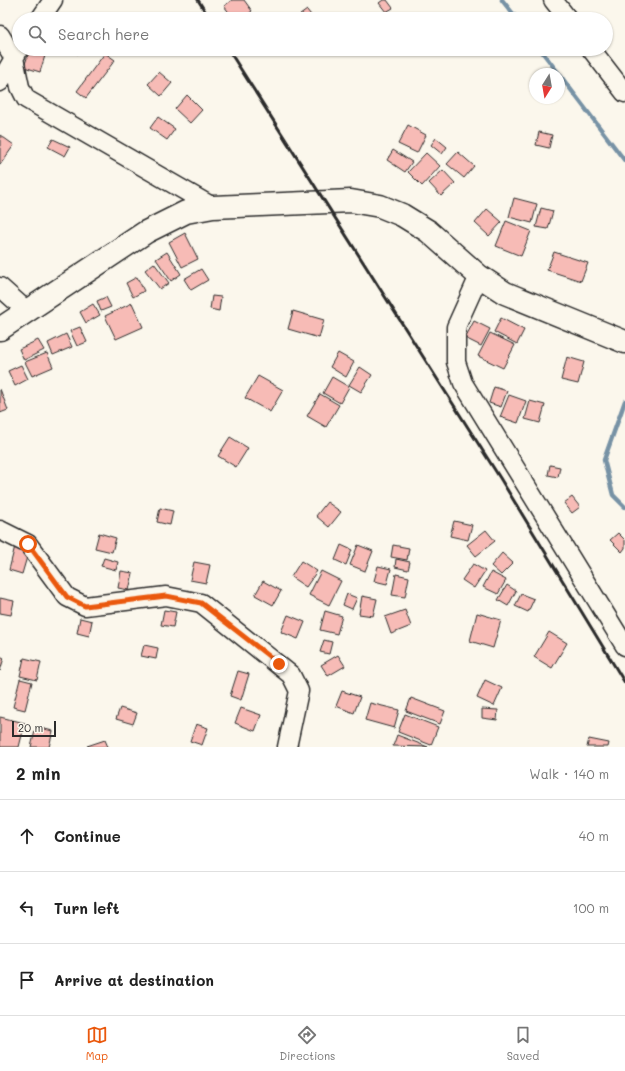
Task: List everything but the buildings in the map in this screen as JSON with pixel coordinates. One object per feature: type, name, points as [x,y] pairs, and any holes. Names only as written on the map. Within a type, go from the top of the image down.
[{"type":"highway","points":[[0,329],[146,232],[186,212],[213,207],[351,201],[380,206],[402,216],[428,231],[479,276],[505,294],[625,342]]},
{"type":"street","points":[[45,12],[53,0]]},
{"type":"street","points":[[553,0],[562,12]]},
{"type":"street","points":[[0,35],[12,48]]},
{"type":"street","points":[[0,82],[16,56]]},
{"type":"street","points":[[17,56],[20,87],[26,99],[213,207]]},
{"type":"street","points":[[597,56],[625,92]]},
{"type":"street","points":[[479,276],[456,327],[456,362],[463,383],[625,646]]},
{"type":"street","points":[[0,287],[27,311]]},
{"type":"street","points":[[0,530],[28,544],[67,597],[85,606],[166,596],[201,603],[291,675],[300,690],[287,747]]},
{"type":"waterway","points":[[502,0],[511,12]]},
{"type":"waterway","points":[[545,56],[554,68]]},
{"type":"waterway","points":[[565,82],[625,161]]},
{"type":"waterway","points":[[625,401],[604,460],[613,495],[625,507]]},
{"type":"railway","points":[[198,0],[206,12]]},
{"type":"railway","points":[[232,56],[500,478],[625,683]]},
{"type":"route","points":[[28,544],[67,597],[85,606],[166,596],[201,603],[279,664]]}]
